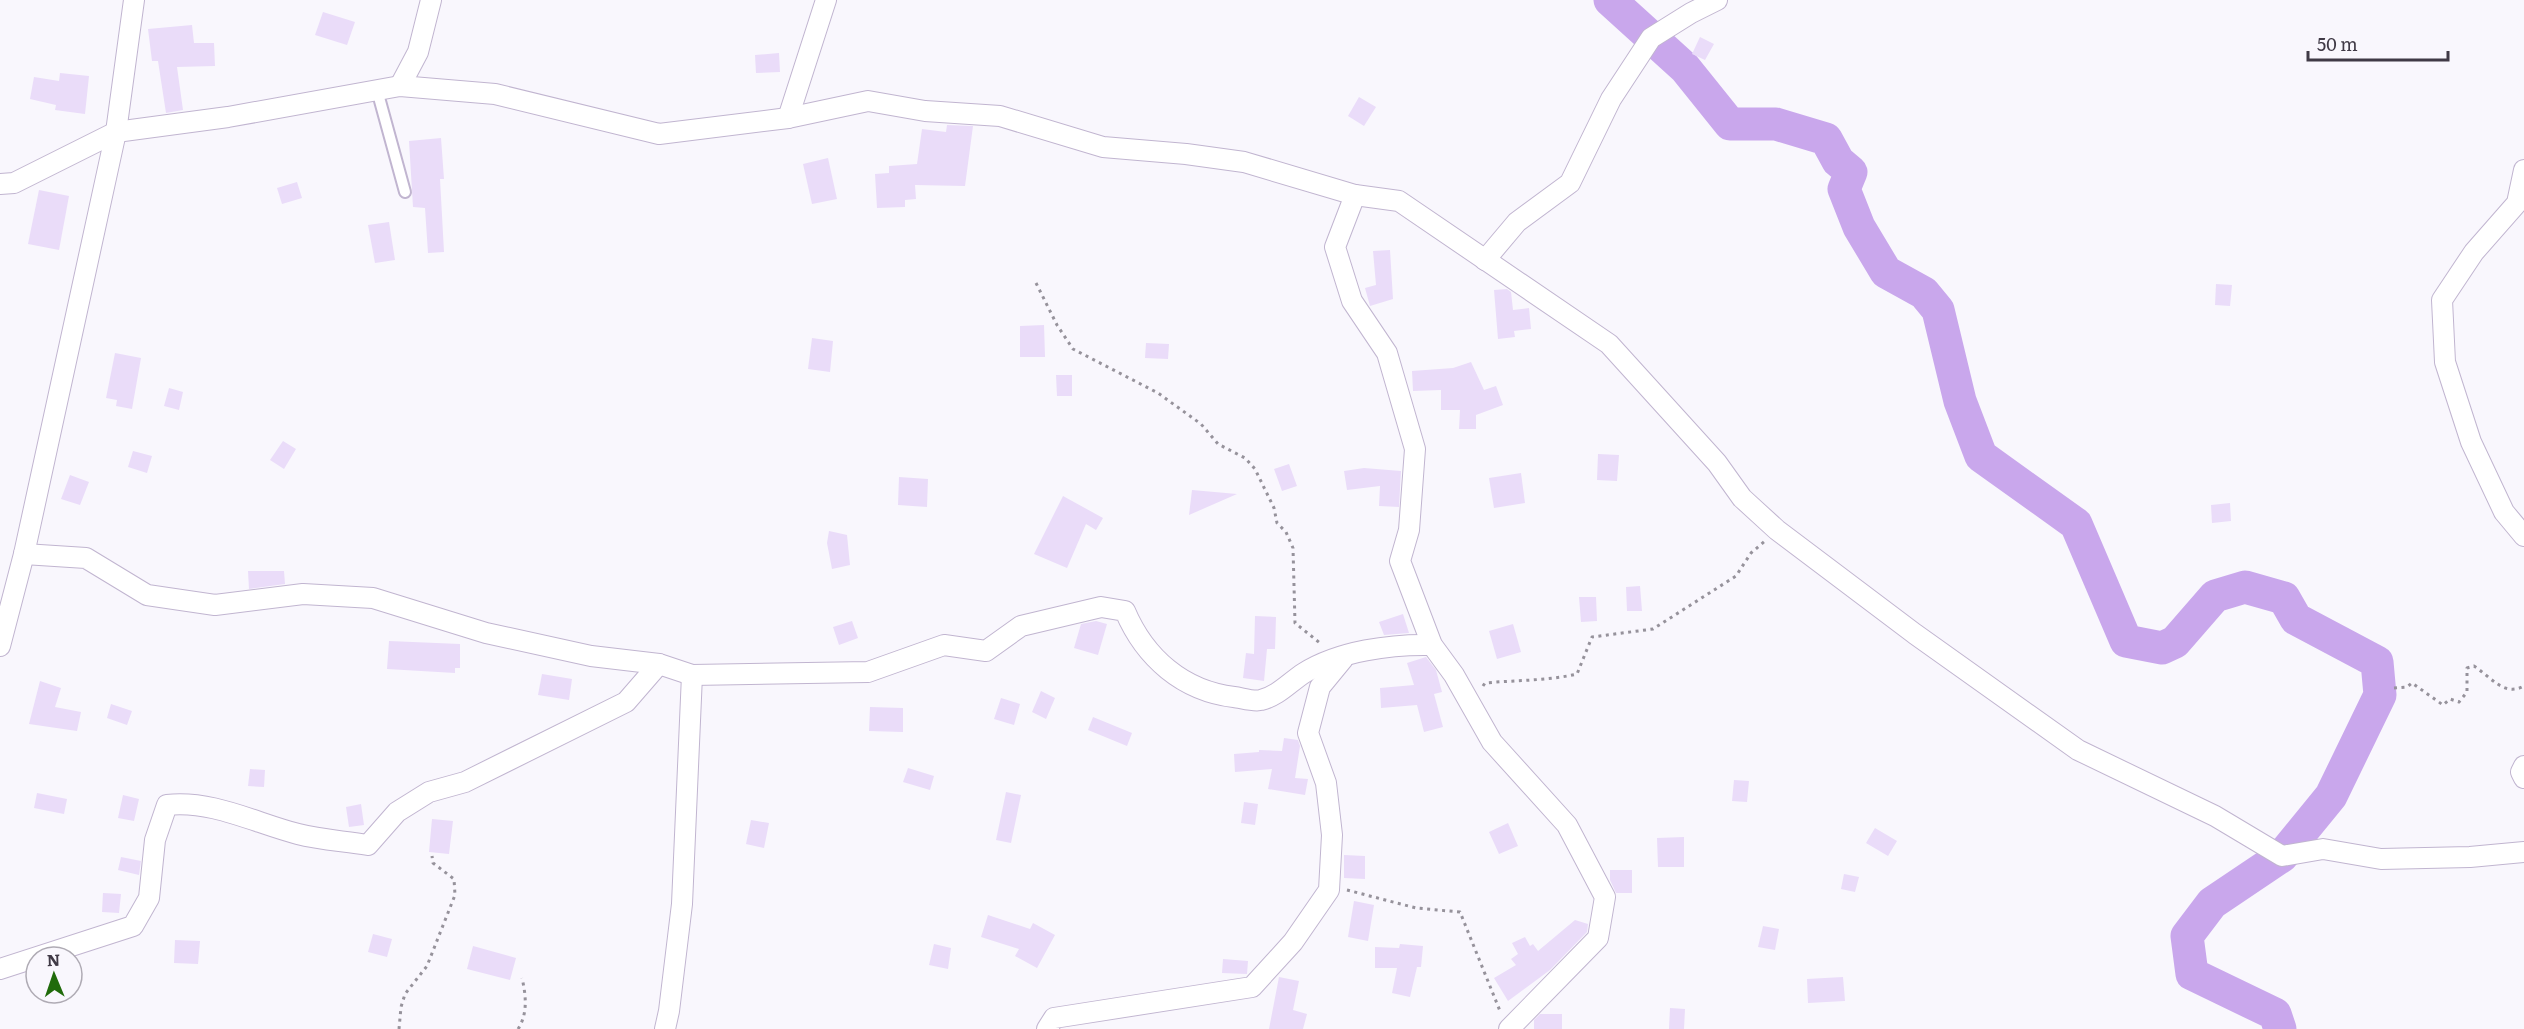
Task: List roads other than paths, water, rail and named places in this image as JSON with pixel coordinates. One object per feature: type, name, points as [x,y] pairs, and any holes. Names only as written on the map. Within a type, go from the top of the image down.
[{"type":"street","points":[[0,646],[24,554],[116,132],[134,0]]},
{"type":"street","points":[[400,86],[418,52],[431,0]]},
{"type":"street","points":[[788,118],[826,0]]},
{"type":"street","points":[[1485,260],[1517,222],[1570,183],[1611,99],[1651,38],[1717,0]]},
{"type":"street","points":[[0,184],[14,183],[116,132],[228,117],[400,86],[495,94],[659,134],[788,118],[868,101],[925,111],[1000,116],[1103,147],[1186,154],[1244,162],[1355,195],[1399,201],[1609,344],[1716,463],[1742,498],[1777,530],[1915,634],[2078,750],[2215,816],[2282,856],[2323,849],[2381,859],[2470,857],[2524,852]]},
{"type":"street","points":[[2524,170],[2517,203],[2474,252],[2442,300],[2445,362],[2470,442],[2504,512],[2524,536]]},
{"type":"street","points":[[1355,195],[1335,247],[1352,301],[1387,353],[1415,449],[1409,530],[1400,561],[1432,645],[1470,703],[1492,742],[1567,825],[1605,897],[1598,938],[1506,1024]]},
{"type":"street","points":[[24,554],[86,558],[147,595],[215,605],[303,594],[373,598],[486,633],[591,656],[659,664],[692,675],[868,672],[944,645],[986,651],[1021,626],[1101,607],[1125,611],[1134,631],[1157,661],[1186,684],[1222,696],[1260,701],[1283,689],[1304,673],[1347,655],[1414,645],[1432,645]]},
{"type":"street","points":[[1047,1029],[1054,1018],[1252,987],[1293,942],[1329,890],[1332,835],[1326,783],[1308,733],[1320,687],[1347,655]]},
{"type":"street","points":[[0,969],[133,926],[149,898],[155,840],[167,805],[189,803],[241,815],[299,834],[368,844],[397,812],[429,792],[465,782],[626,702],[659,664]]},
{"type":"street","points":[[664,1029],[669,1011],[682,904],[692,675]]},
{"type":"street","points":[[2524,766],[2521,772],[2524,778]]},
{"type":"lane","points":[[376,90],[405,192]]},
{"type":"waterway","points":[[1610,0],[1685,68],[1730,124],[1776,124],[1826,139],[1838,161],[1851,172],[1844,189],[1859,227],[1886,272],[1924,293],[1938,310],[1960,401],[1981,456],[2076,524],[2126,641],[2162,648],[2175,642],[2215,596],[2245,587],[2284,598],[2296,619],[2377,662],[2380,695],[2331,796],[2282,856],[2212,903],[2187,936],[2192,974],[2275,1014],[2280,1029]]}]
